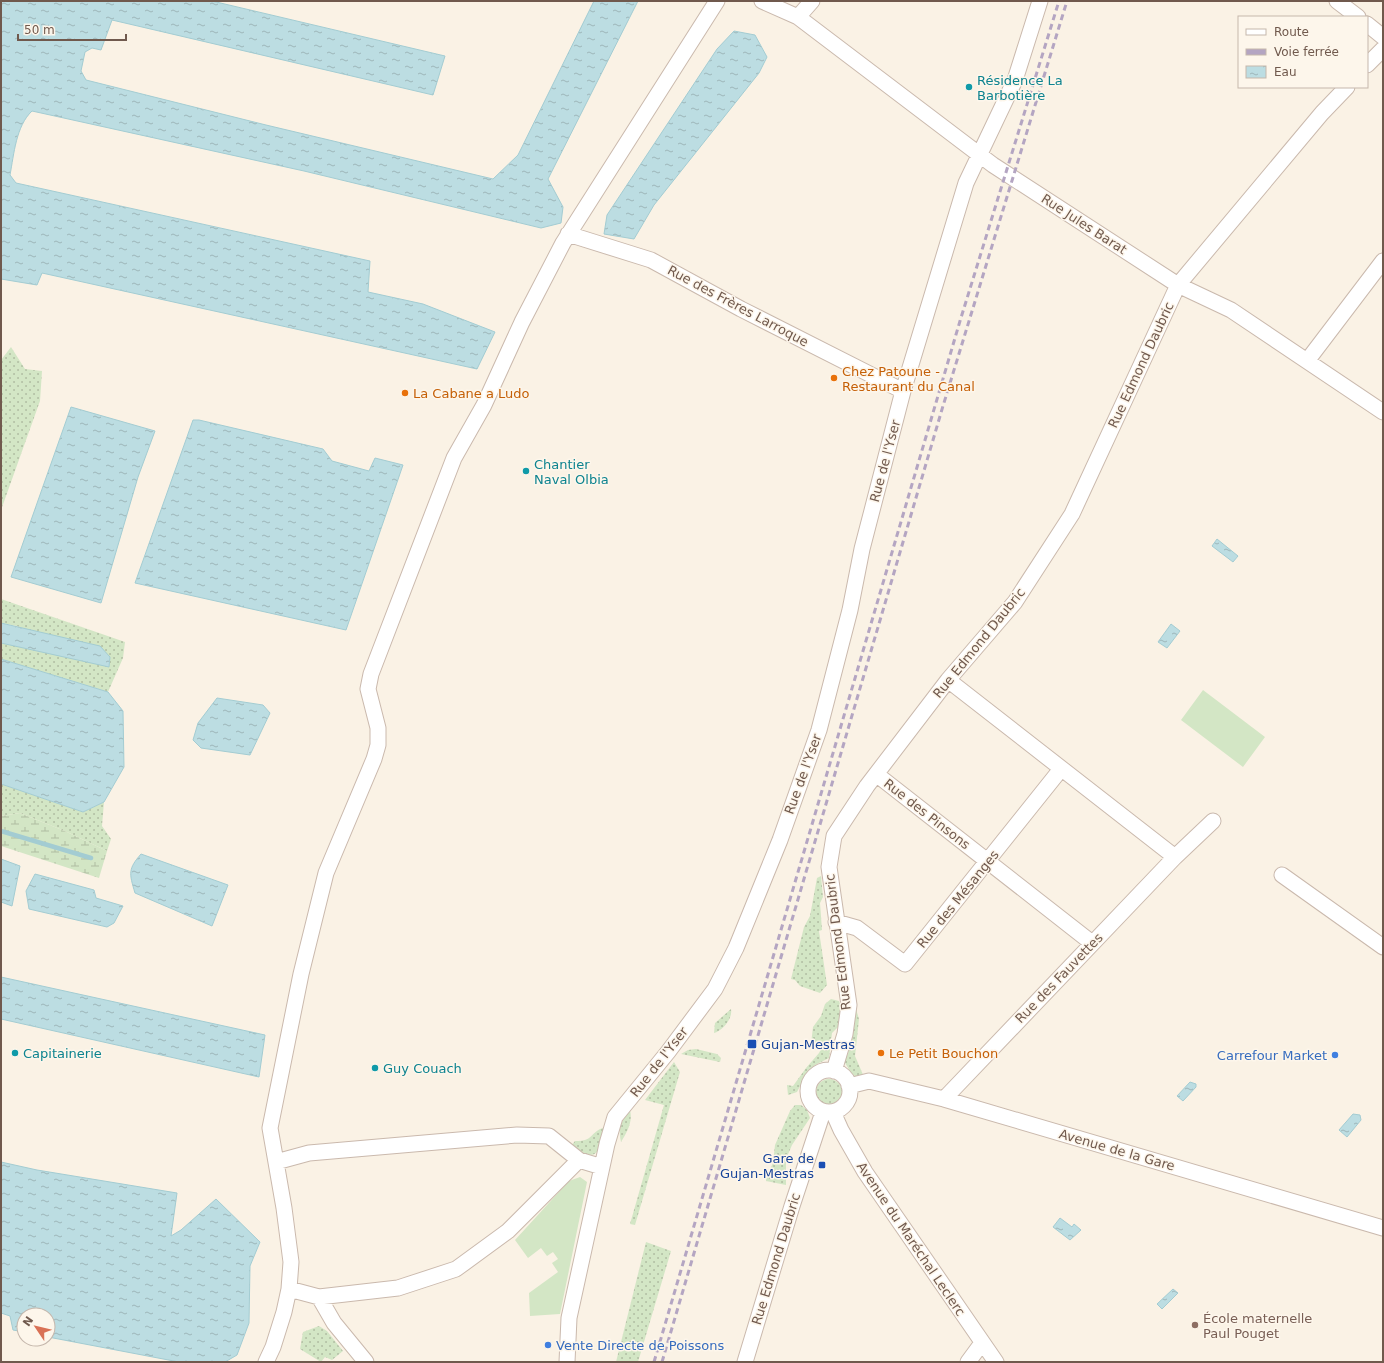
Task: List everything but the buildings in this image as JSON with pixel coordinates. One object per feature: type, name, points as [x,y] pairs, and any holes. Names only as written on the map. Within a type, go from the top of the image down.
[{"type":"street","points":[[266,1362],[274,1347],[289,1289],[291,1262],[270,1128],[301,974],[326,873],[374,759],[378,745],[378,728],[368,689],[370,674],[454,458],[484,405],[522,322],[568,234],[717,1]]},
{"type":"street","name":"Rue Jules Barat","points":[[762,1],[798,17],[980,154],[1178,285],[1231,310],[1383,412]]},
{"type":"street","points":[[798,17],[812,1]]},
{"type":"street","name":"Rue de l'Yser","points":[[567,1362],[569,1318],[602,1167],[615,1118],[668,1052],[715,989],[736,948],[780,840],[819,730],[850,610],[863,544],[903,391],[966,183],[1015,80],[1040,1]]},
{"type":"street","points":[[1337,1],[1357,16]]},
{"type":"street","points":[[1368,25],[1383,37]]},
{"type":"street","name":"Rue Edmond Daubric","points":[[834,1071],[845,1034],[849,1005],[836,922],[830,867],[834,836],[876,774],[948,680],[1014,602],[1072,514],[1178,285],[1322,113],[1345,88]]},
{"type":"street","name":"Rue des Frères Larroque","points":[[568,234],[651,260],[741,309],[903,391]]},
{"type":"street","points":[[1307,361],[1383,261]]},
{"type":"street","points":[[948,680],[1175,857]]},
{"type":"street","name":"Rue des Mésanges","points":[[836,922],[857,928],[905,964],[1061,769]]},
{"type":"street","name":"Rue des Pinsons","points":[[876,774],[1092,943]]},
{"type":"street","name":"Rue des Fauvettes","points":[[944,1099],[1175,857],[1214,821]]},
{"type":"street","points":[[1282,875],[1383,947]]},
{"type":"street","points":[[834,1071],[843,1076],[849,1086],[848,1099],[840,1109],[828,1112],[814,1106],[810,1101],[808,1089],[812,1079],[822,1072],[834,1071]]},
{"type":"street","name":"Avenue de la Gare","points":[[849,1086],[869,1082],[944,1099],[1383,1228]]},
{"type":"street","name":"Rue Edmond Daubric","points":[[745,1362],[792,1206],[828,1112]]},
{"type":"street","name":"Avenue du Maréchal Leclerc","points":[[828,1112],[841,1130],[865,1172],[996,1362]]},
{"type":"street","points":[[276,1162],[309,1153],[517,1135],[549,1136],[579,1160],[602,1167]]},
{"type":"street","points":[[289,1289],[319,1297],[398,1288],[456,1269],[508,1231],[579,1160]]},
{"type":"street","points":[[319,1297],[334,1323],[366,1362]]},
{"type":"street","points":[[968,1362],[982,1343]]},
{"type":"green space","points":[[11,347],[25,369],[42,371],[40,401],[1,510],[1,360]]},
{"type":"green space","points":[[1,599],[125,642],[123,658],[108,692],[1,659],[1,643],[109,666],[17,626],[1,623]]},
{"type":"green space","points":[[1203,690],[1265,737],[1243,767],[1181,720]]},
{"type":"green space","points":[[1,784],[83,812],[104,802],[102,826],[111,839],[107,851],[67,832],[20,813],[1,816]]},
{"type":"green space","points":[[20,813],[67,832],[107,851],[99,878],[1,846],[1,816]]},
{"type":"green space","points":[[821,876],[823,897],[820,903],[822,930],[819,931],[827,985],[820,993],[800,986],[795,980],[791,979],[804,927],[810,916],[817,878]]},
{"type":"green space","points":[[831,999],[839,1001],[843,1012],[841,1024],[832,1033],[829,1058],[815,1065],[808,1071],[797,1092],[788,1095],[787,1085],[793,1086],[822,1047],[811,1044],[813,1027],[821,1016],[825,1004]]},
{"type":"green space","points":[[731,1009],[729,1020],[720,1030],[714,1033],[715,1023]]},
{"type":"green space","points":[[856,1009],[859,1019],[855,1056],[864,1077],[856,1077],[851,1073],[844,1061],[848,1054]]},
{"type":"green space","points":[[696,1049],[717,1054],[721,1058],[720,1062],[681,1054],[688,1050]]},
{"type":"green space","points":[[674,1062],[680,1072],[635,1225],[630,1224],[664,1105],[645,1100]]},
{"type":"green space","points":[[829,1079],[838,1083],[842,1092],[838,1101],[829,1105],[820,1101],[816,1092],[820,1083]]},
{"type":"green space","points":[[795,1105],[801,1105],[807,1110],[810,1118],[792,1145],[786,1159],[786,1185],[766,1181],[766,1177],[773,1163],[775,1145],[790,1111]]},
{"type":"green space","points":[[630,1110],[630,1123],[621,1142],[621,1125],[624,1117]]},
{"type":"green space","points":[[605,1127],[599,1149],[596,1153],[592,1155],[587,1154],[572,1145],[575,1141],[586,1140]]},
{"type":"green space","points":[[580,1177],[587,1182],[560,1314],[530,1316],[529,1293],[558,1272],[552,1263],[558,1259],[553,1252],[547,1256],[541,1248],[528,1258],[515,1240],[569,1181]]},
{"type":"green space","points":[[646,1242],[671,1251],[638,1362],[616,1362]]},
{"type":"green space","points":[[319,1326],[327,1331],[343,1351],[332,1360],[325,1357],[321,1362],[300,1349],[303,1332]]},
{"type":"water","points":[[1,1],[212,1],[445,56],[433,95],[112,20],[101,50],[92,48],[85,52],[81,71],[86,80],[493,179],[518,155],[594,1],[638,1],[548,179],[563,207],[561,223],[541,228],[304,171],[32,111],[22,124],[14,149],[10,175],[16,183],[370,261],[368,292],[423,304],[495,332],[477,369],[42,273],[37,285],[1,279]]},
{"type":"water","points":[[734,31],[755,35],[767,57],[759,73],[654,205],[634,239],[604,234],[607,215],[717,49]]},
{"type":"water","points":[[71,407],[155,431],[138,477],[101,603],[11,577]]},
{"type":"water","points":[[193,420],[199,420],[323,449],[332,461],[369,471],[375,458],[403,465],[346,630],[135,583]]},
{"type":"water","points":[[1217,539],[1238,556],[1233,562],[1212,546]]},
{"type":"water","points":[[1,623],[100,646],[110,657],[109,667],[1,643]]},
{"type":"water","points":[[1171,624],[1180,631],[1167,648],[1158,642]]},
{"type":"water","points":[[1,659],[108,692],[123,711],[124,767],[104,802],[83,812],[1,784]]},
{"type":"water","points":[[217,698],[263,705],[270,713],[250,755],[201,748],[193,740],[198,723]]},
{"type":"water","points":[[141,854],[228,885],[212,926],[135,893],[131,872],[134,864]]},
{"type":"water","points":[[1,859],[20,866],[12,906],[1,902]]},
{"type":"water","points":[[35,874],[94,890],[96,898],[123,906],[114,923],[107,927],[29,909],[26,891]]},
{"type":"water","points":[[1,977],[265,1035],[259,1077],[1,1019]]},
{"type":"water","points":[[1190,1082],[1196,1084],[1196,1087],[1183,1101],[1177,1096]]},
{"type":"water","points":[[1353,1114],[1360,1115],[1361,1120],[1347,1137],[1339,1130]]},
{"type":"water","points":[[1,1162],[37,1170],[177,1193],[171,1236],[181,1230],[216,1199],[260,1242],[250,1266],[249,1323],[237,1355],[225,1362],[179,1362],[56,1339],[56,1307],[16,1307],[16,1331],[13,1330],[10,1316],[1,1313]]},
{"type":"water","points":[[1060,1218],[1072,1227],[1074,1224],[1081,1230],[1070,1240],[1053,1227]]},
{"type":"water","points":[[1173,1289],[1178,1293],[1162,1309],[1157,1304]]},
{"type":"waterway","points":[[1,831],[91,858]]},
{"type":"railway","points":[[654,1362],[960,321],[1059,1]]},
{"type":"railway","points":[[662,1362],[943,406],[1067,1]]},
{"type":"place","name":"Résidence La Barbotière","points":[[969,87]]},
{"type":"place","name":"Chez Patoune - Restaurant du Canal","points":[[834,378]]},
{"type":"place","name":"La Cabane a Ludo","points":[[405,393]]},
{"type":"place","name":"Chantier Naval Olbia","points":[[526,471]]},
{"type":"place","name":"Gujan-Mestras","points":[[752,1044]]},
{"type":"place","name":"Capitainerie","points":[[15,1053]]},
{"type":"place","name":"Le Petit Bouchon","points":[[881,1053]]},
{"type":"place","name":"Carrefour Market","points":[[1335,1055]]},
{"type":"place","name":"Guy Couach","points":[[375,1068]]},
{"type":"place","name":"Gare de Gujan-Mestras","points":[[822,1165]]},
{"type":"place","name":"École maternelle Paul Pouget","points":[[1195,1325]]},
{"type":"place","name":"Vente Directe de Poissons","points":[[548,1345]]}]
